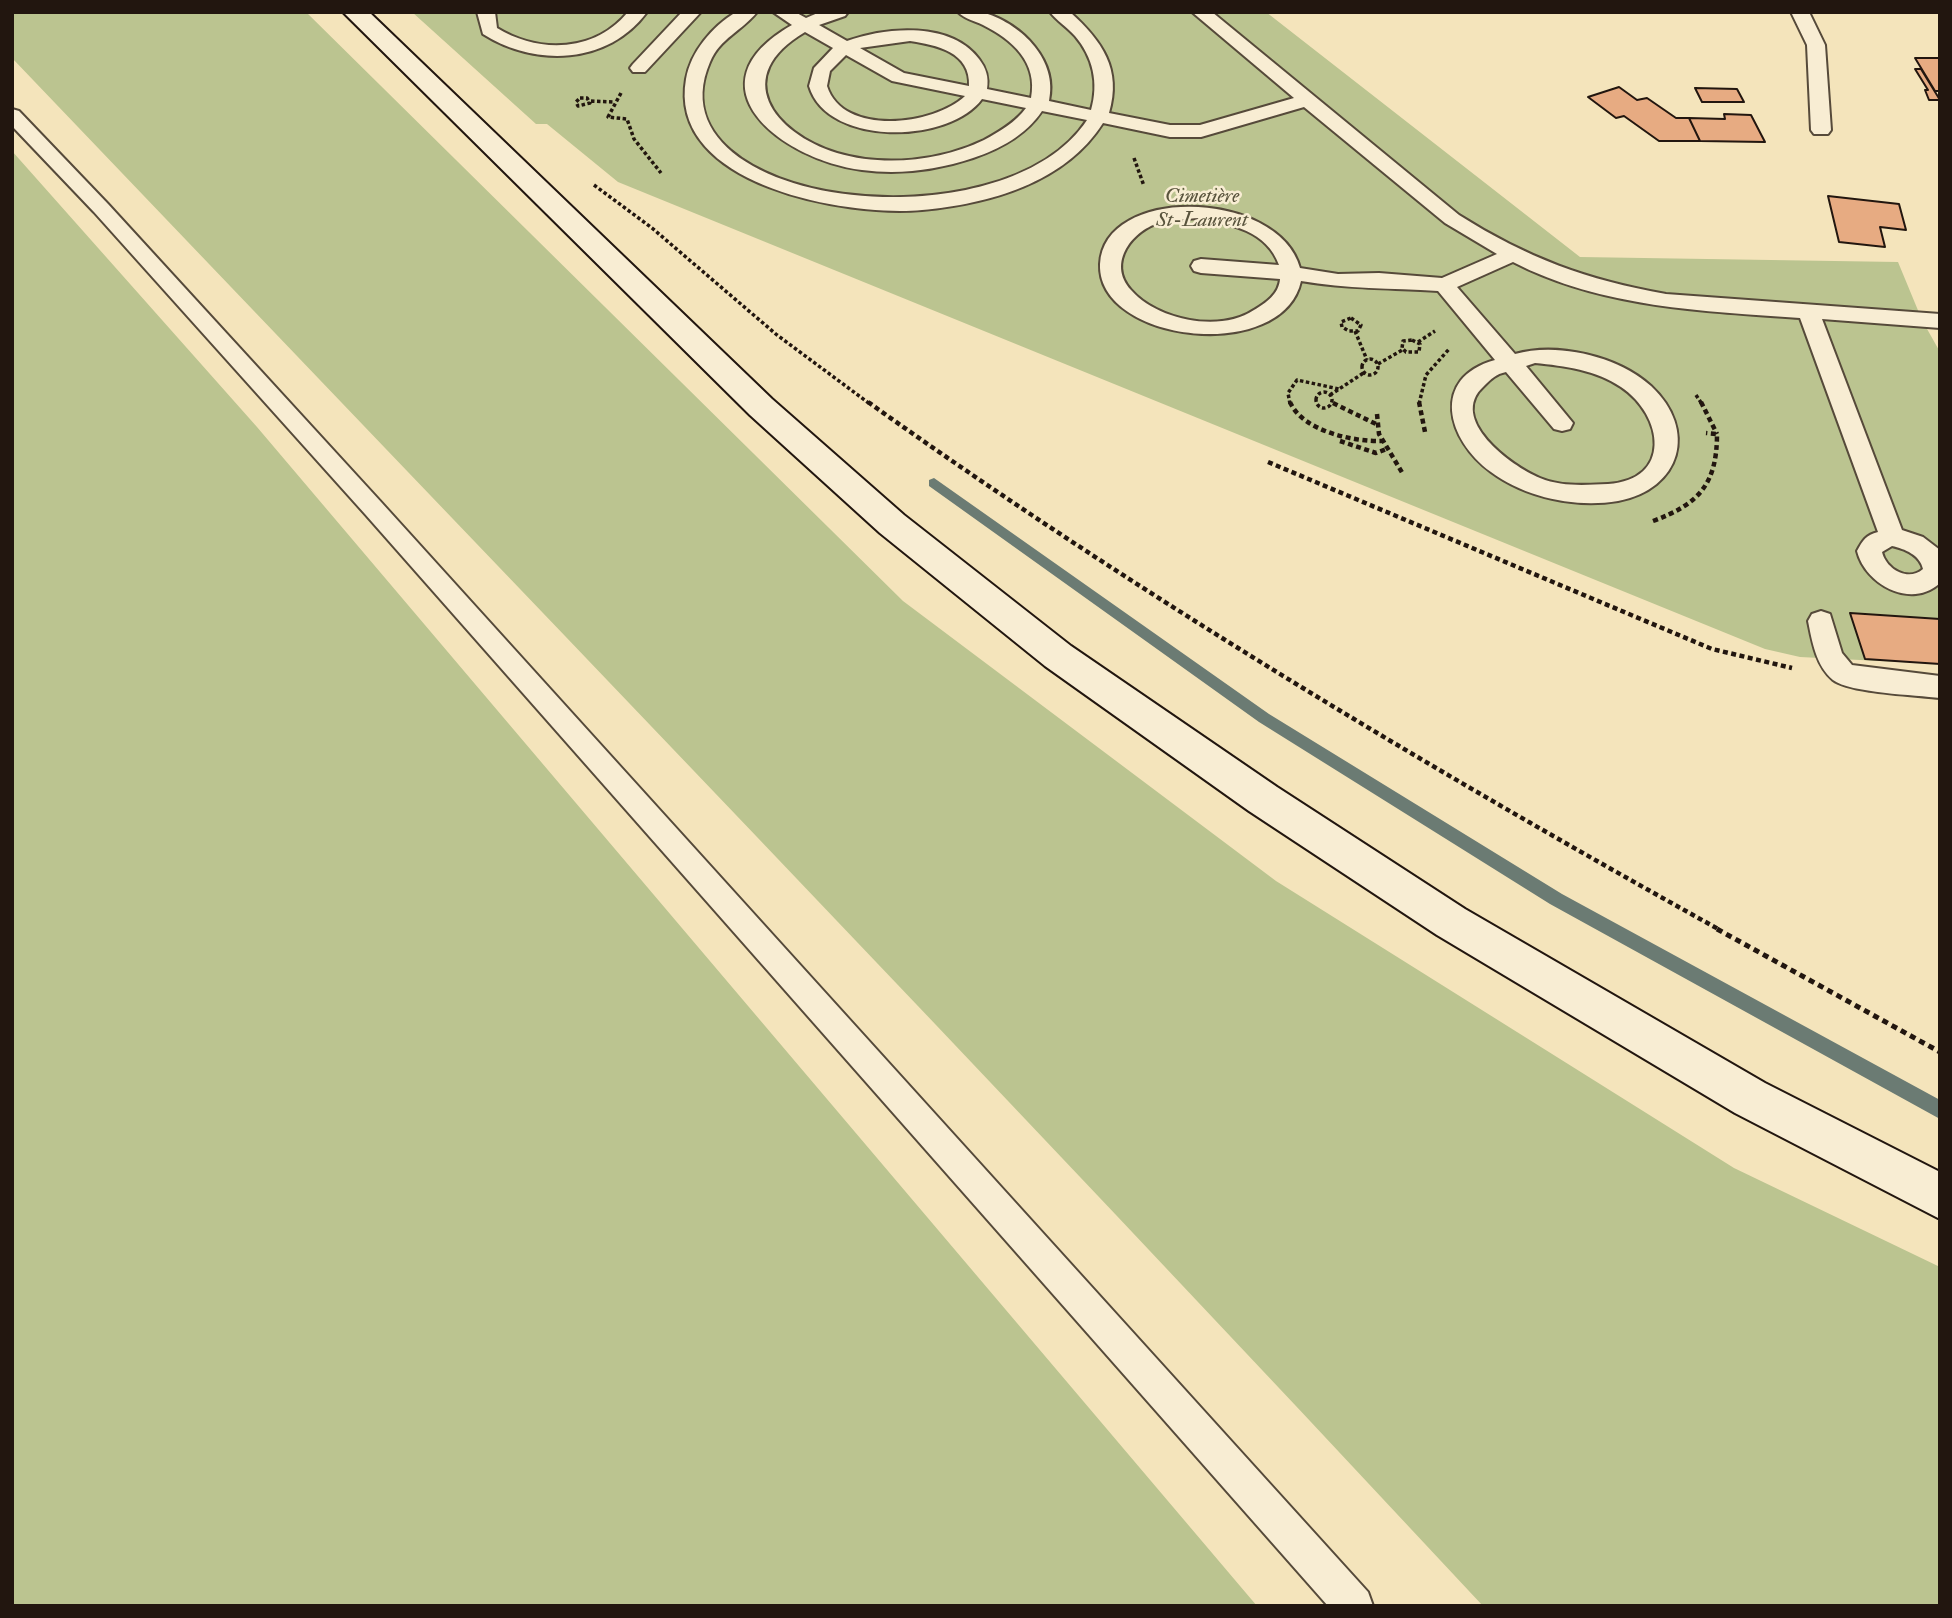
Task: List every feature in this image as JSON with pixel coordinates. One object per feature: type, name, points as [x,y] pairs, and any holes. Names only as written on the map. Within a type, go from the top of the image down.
[{"type":"street","points":[[355,12],[761,407],[892,524],[1058,656],[1263,799],[1451,922],[1750,1098],[1940,1196]]},
{"type":"lane","points":[[486,12],[489,30],[501,40],[542,51],[592,45],[613,37],[629,25],[638,12]]},
{"type":"lane","points":[[639,68],[692,12]]},
{"type":"lane","points":[[748,12],[721,32],[697,68],[692,88],[694,108],[710,138],[738,164],[764,179],[795,191],[867,204],[931,202],[980,194],[1014,183],[1051,164],[1086,135],[1099,116],[1106,93],[1104,71],[1096,50],[1081,30],[1059,12]]},
{"type":"lane","points":[[782,12],[898,78],[1170,131],[1201,131],[1307,100]]},
{"type":"lane","points":[[839,12],[805,25],[779,43],[761,64],[755,87],[757,98],[769,121],[793,141],[826,156],[889,165],[954,158],[992,145],[1007,136],[1030,115],[1037,104],[1041,94],[1042,74],[1039,63],[1027,45],[994,22],[967,12]]},
{"type":"lane","points":[[1200,12],[1452,219],[1512,255],[1584,283],[1641,297],[1940,321]]},
{"type":"lane","points":[[1800,12],[1816,46],[1821,130]]},
{"type":"lane","points":[[887,37],[932,39],[967,55],[976,66],[980,79],[977,93],[965,106],[946,118],[921,125],[893,127],[866,124],[843,116],[826,103],[818,89],[819,74],[829,60],[846,48],[865,40],[887,37]]},
{"type":"lane","points":[[12,115],[101,208],[373,508],[1354,1606]]},
{"type":"lane","points":[[1199,212],[1227,216],[1252,225],[1272,238],[1286,255],[1292,273],[1289,291],[1276,306],[1256,319],[1230,326],[1200,328],[1172,323],[1146,313],[1125,298],[1113,281],[1109,263],[1114,246],[1128,231],[1148,220],[1165,215],[1199,212]]},
{"type":"lane","points":[[1201,266],[1292,273],[1338,281],[1379,279],[1444,285],[1512,255]]},
{"type":"lane","points":[[1444,285],[1562,423]]},
{"type":"lane","points":[[1808,311],[1892,537]]},
{"type":"lane","points":[[1565,357],[1613,373],[1645,395],[1661,415],[1668,437],[1665,457],[1653,475],[1633,488],[1605,495],[1574,495],[1543,489],[1514,477],[1489,460],[1472,441],[1463,420],[1462,400],[1471,383],[1486,369],[1508,359],[1565,357]]},
{"type":"lane","points":[[1821,621],[1831,659],[1838,671],[1850,677],[1940,687]]},
{"type":"path","points":[[639,68],[614,102],[608,117],[627,119],[634,138],[661,173]]},
{"type":"path","points":[[591,101],[614,102]]},
{"type":"path","points":[[587,181],[610,195],[743,307],[895,422],[1207,630],[1500,805],[1940,1052]]},
{"type":"path","points":[[1348,319],[1357,321],[1361,327],[1356,331],[1343,328],[1341,322],[1348,319]]},
{"type":"path","points":[[1356,331],[1367,360],[1378,364],[1404,349]]},
{"type":"path","points":[[1408,340],[1418,342],[1421,348],[1413,353],[1404,349],[1401,343],[1408,340]]},
{"type":"path","points":[[1364,372],[1360,366],[1367,360]]},
{"type":"path","points":[[1377,424],[1333,403],[1321,406],[1313,399],[1318,393],[1331,395],[1364,372],[1377,373],[1378,364]]},
{"type":"path","points":[[1339,389],[1297,380],[1287,393],[1287,400],[1297,415],[1315,425],[1366,442],[1382,441]]},
{"type":"path","points":[[1331,395],[1333,403]]},
{"type":"path","points":[[1377,414],[1382,441],[1403,474]]},
{"type":"path","points":[[1340,441],[1376,453],[1387,449]]},
{"type":"path","points":[[1268,462],[1712,649],[1803,670],[1838,671]]},
{"type":"green space","points":[[12,12],[306,12],[903,601],[1276,881],[1734,1168],[1940,1267],[1940,1606],[1483,1606],[934,1023],[12,58]]},
{"type":"green space","name":"Cimetière St-Laurent","points":[[412,12],[1266,12],[1580,257],[1898,262],[1922,320],[1940,352],[1940,664],[1800,657],[1765,649],[618,182],[547,124],[536,124]]},
{"type":"green space","points":[[12,151],[257,427],[1257,1606],[12,1606]]},
{"type":"building","points":[[1915,58],[1940,58],[1940,91],[1935,91]]},
{"type":"building","points":[[1915,69],[1921,69],[1940,100],[1929,100],[1925,90],[1928,90]]},
{"type":"building","points":[[1619,87],[1637,100],[1647,98],[1676,118],[1689,118],[1700,141],[1659,141],[1624,116],[1616,118],[1588,97]]},
{"type":"building","points":[[1695,88],[1737,89],[1744,102],[1702,102]]},
{"type":"building","points":[[1724,114],[1751,115],[1765,142],[1700,141],[1689,118],[1725,119]]},
{"type":"building","points":[[1828,196],[1899,204],[1906,230],[1880,227],[1885,247],[1839,242]]},
{"type":"building","points":[[1850,613],[1940,619],[1940,664],[1865,659]]},
{"type":"waterway","points":[[934,483],[1264,718],[1556,899],[1940,1110]]}]
